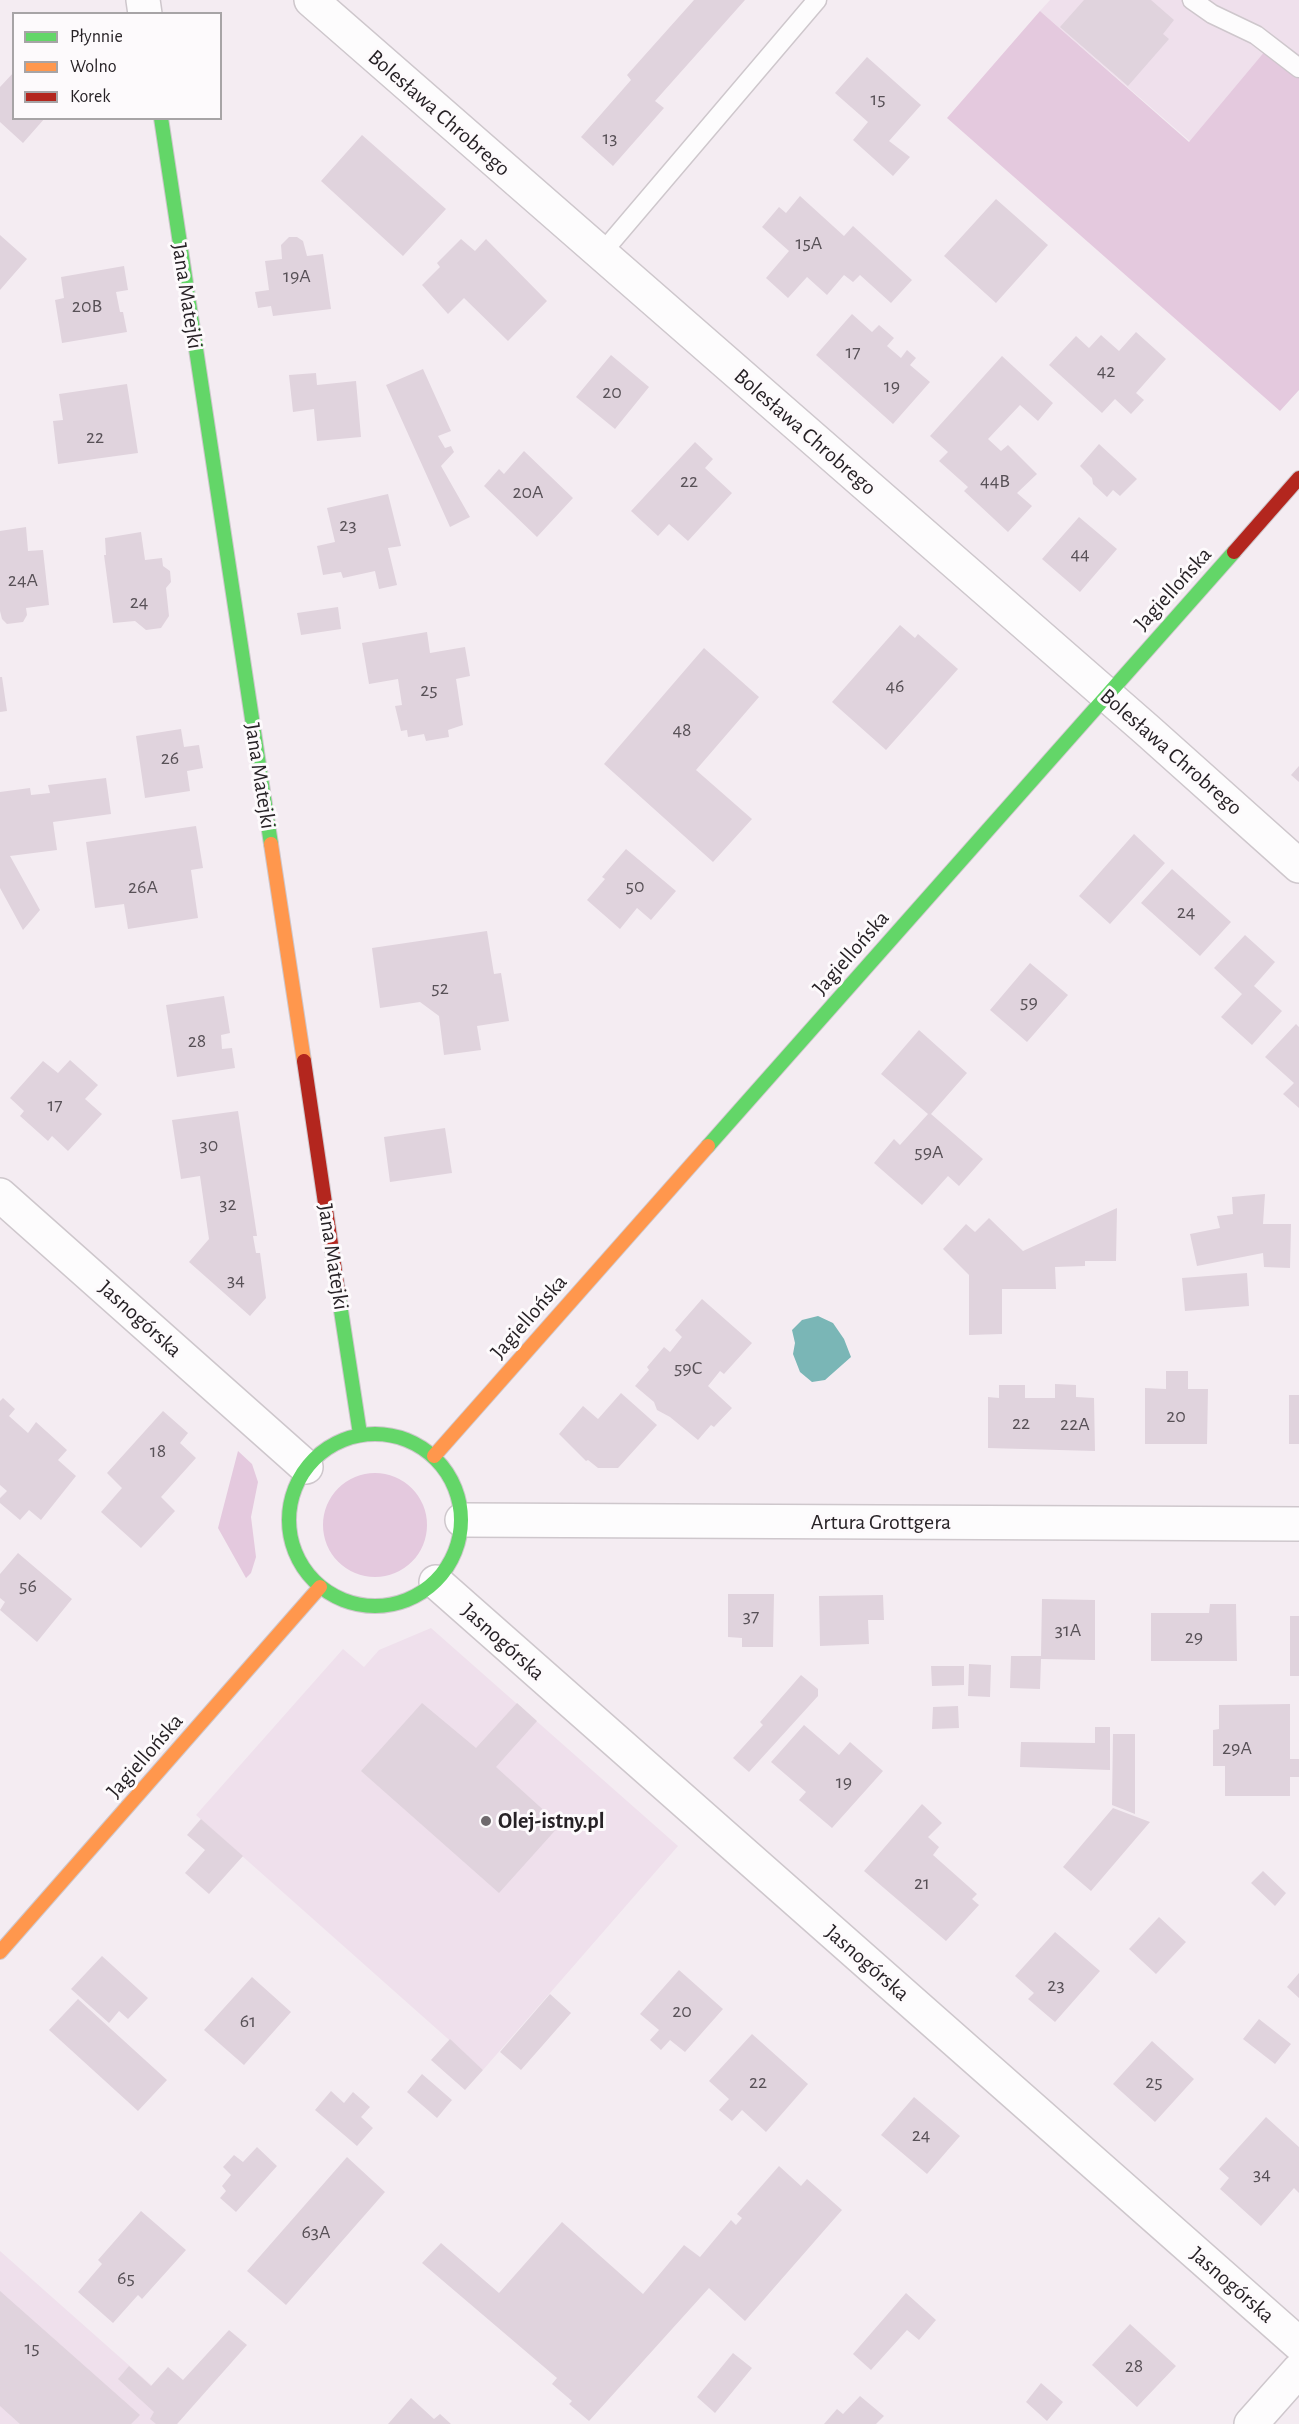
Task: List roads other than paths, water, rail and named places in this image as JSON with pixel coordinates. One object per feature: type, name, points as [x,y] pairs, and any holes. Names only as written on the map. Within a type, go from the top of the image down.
[{"type":"street","name":"Bolesława Chrobrego","points":[[311,0],[1299,866]]},
{"type":"street","name":"Jana Matejki","points":[[160,120],[360,1434]]},
{"type":"street","name":"Jagiellońska","points":[[434,1456],[1299,478]]},
{"type":"street","name":"Jasnogórska","points":[[0,1195],[306,1467]]},
{"type":"street","points":[[360,1434],[400,1436],[434,1456],[456,1486],[460,1499],[462,1520],[456,1550],[447,1571],[416,1596],[398,1604],[365,1606],[342,1600],[320,1587],[302,1568],[294,1550],[290,1532],[290,1507],[295,1487],[306,1467],[338,1441],[360,1434]]},
{"type":"street","name":"Artura Grottgera","points":[[462,1520],[1299,1524]]},
{"type":"street","name":"Jasnogórska","points":[[436,1582],[1299,2344]]},
{"type":"street","name":"Jagiellońska","points":[[0,1952],[320,1587]]},
{"type":"street","points":[[1251,2424],[1299,2370]]},
{"type":"lane","points":[[601,254],[817,0]]},
{"type":"lane","points":[[1192,0],[1212,14],[1256,35],[1299,68]]},
{"type":"water","points":[[818,1316],[833,1323],[844,1339],[851,1357],[825,1380],[812,1382],[800,1372],[793,1354],[795,1343],[792,1330],[802,1320]]},
{"type":"place","name":"Olej-istny.pl","points":[[486,1821]]}]
